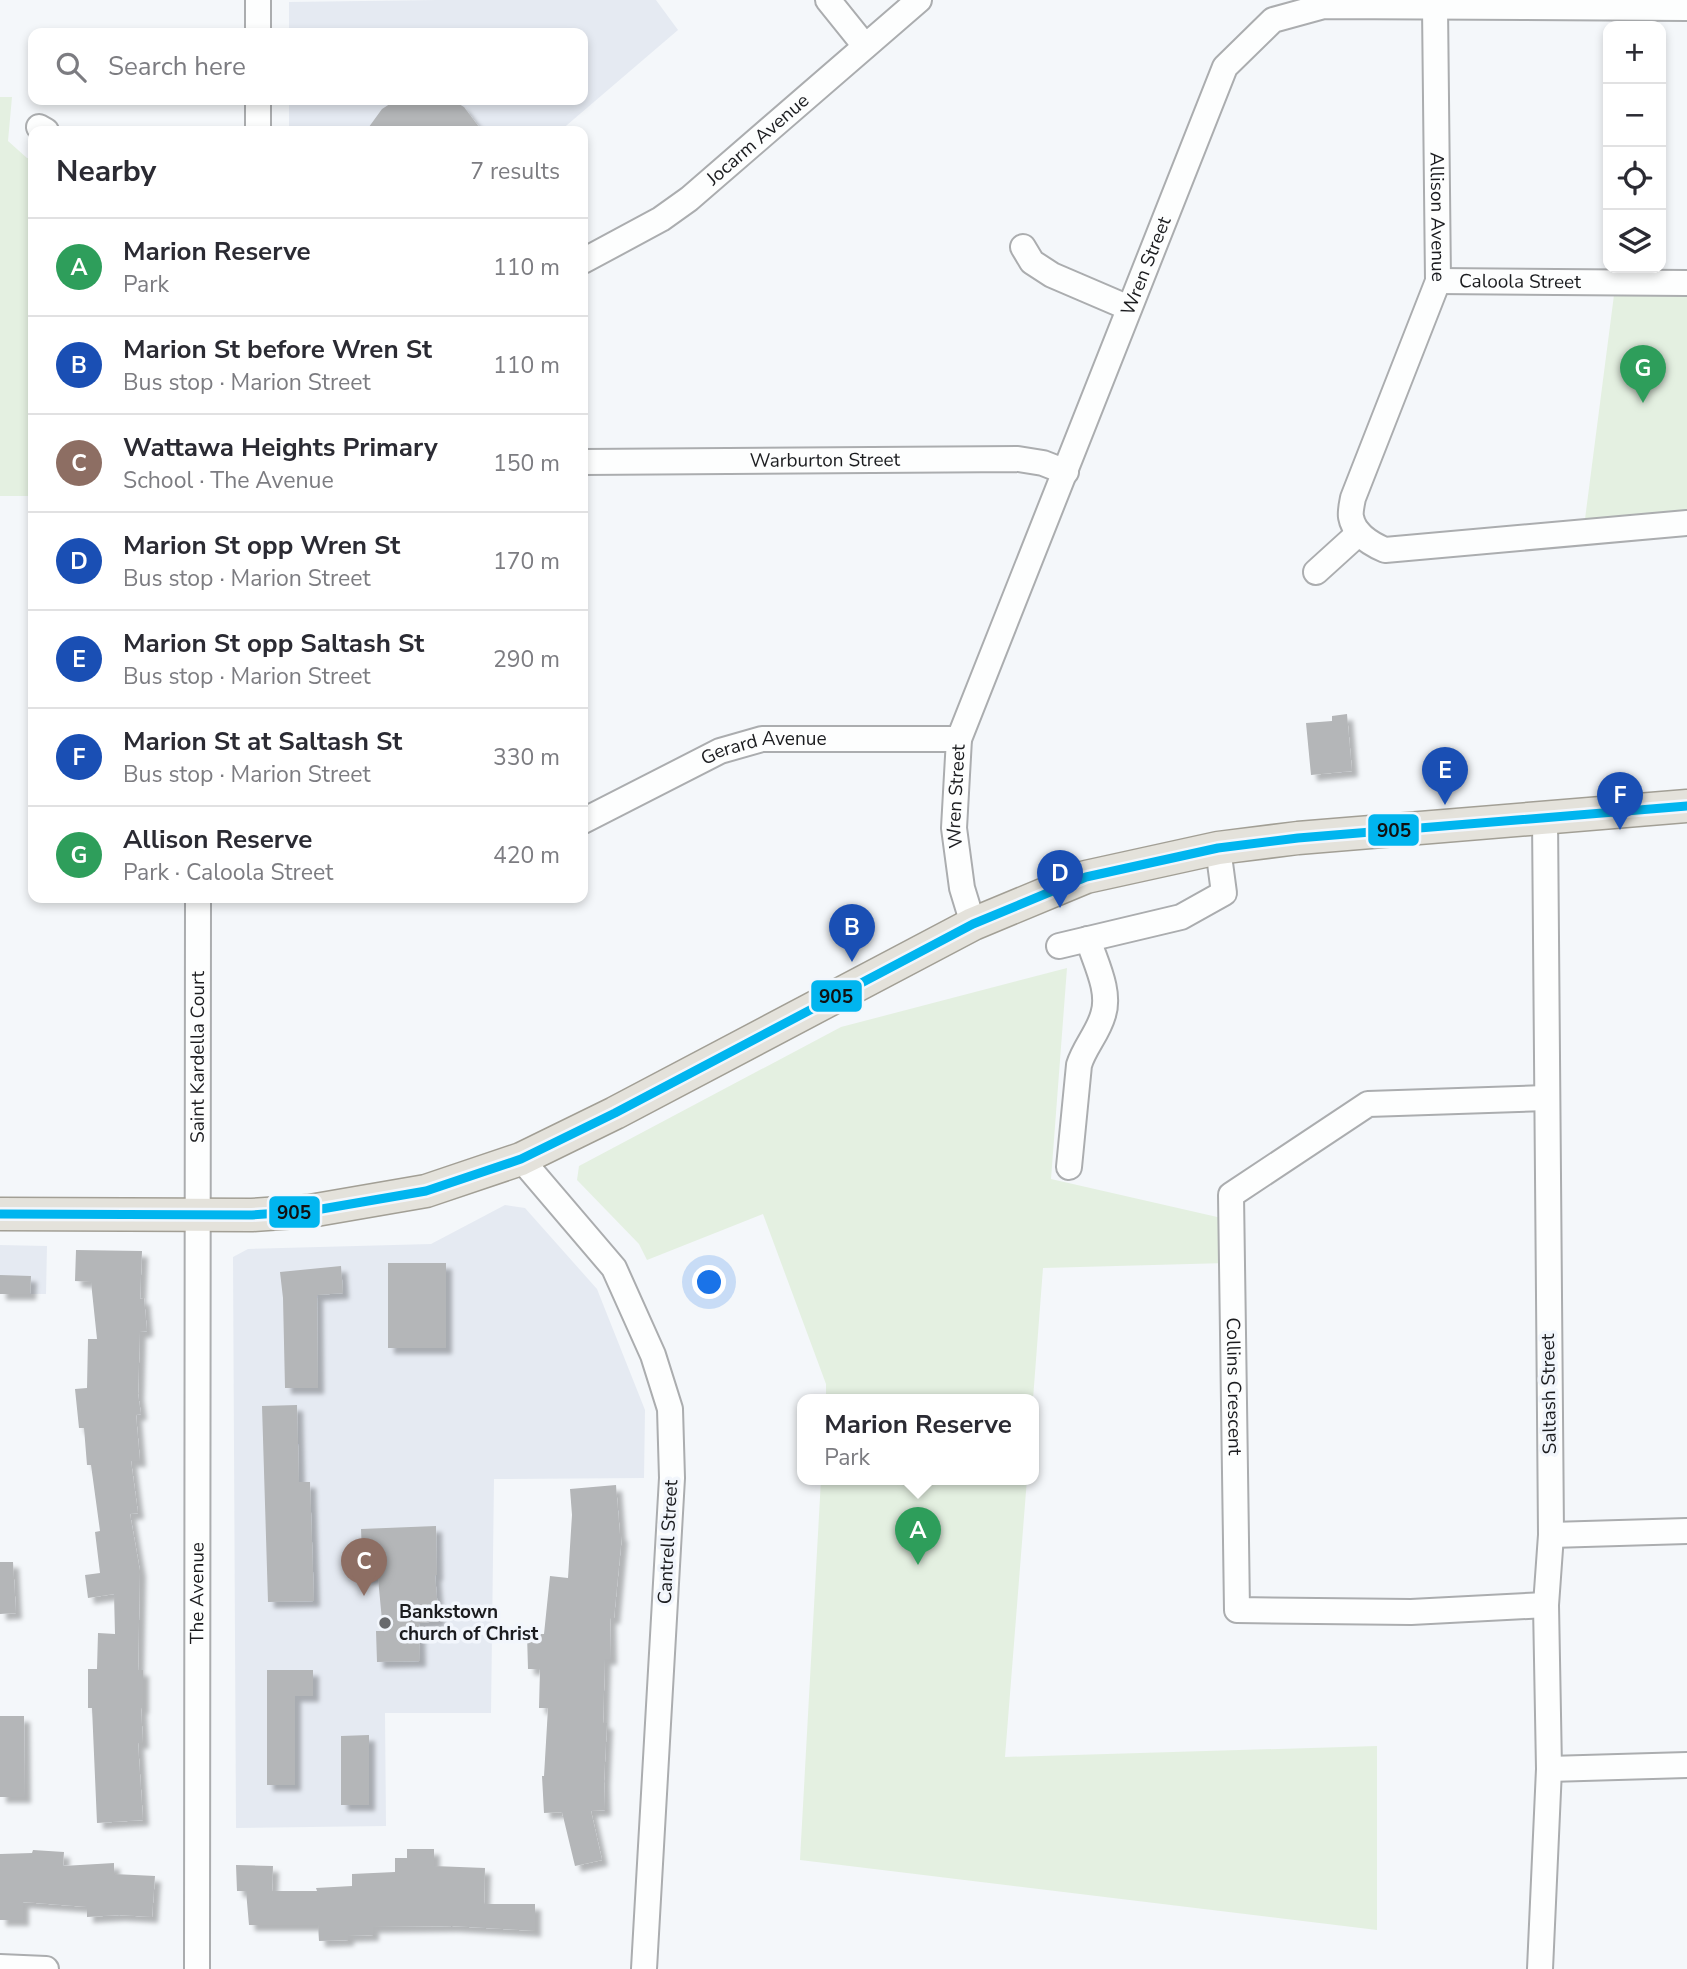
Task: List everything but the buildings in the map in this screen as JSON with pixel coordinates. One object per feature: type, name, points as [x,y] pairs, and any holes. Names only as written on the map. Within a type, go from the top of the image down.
[{"type":"main road","points":[[0,1214],[252,1215],[310,1211],[426,1191],[522,1159],[974,924],[1086,877],[1218,848],[1298,838],[1687,806]]},
{"type":"street","points":[[258,0],[258,28]]},
{"type":"street","points":[[828,0],[865,46]]},
{"type":"street","name":"Jocarm Avenue","points":[[588,258],[661,219],[689,200],[919,0]]},
{"type":"street","name":"Wren Street","points":[[974,924],[962,888],[954,828],[959,739],[1225,67],[1273,20],[1324,6],[1687,8]]},
{"type":"street","name":"Allison Avenue","points":[[1359,533],[1351,517],[1353,498],[1437,281],[1435,7]]},
{"type":"street","points":[[258,105],[258,126]]},
{"type":"street","points":[[1023,247],[1032,262],[1052,275],[1129,308]]},
{"type":"street","name":"Caloola Street","points":[[1437,281],[1687,283]]},
{"type":"street","name":"Warburton Street","points":[[588,462],[1018,459],[1043,463],[1066,472]]},
{"type":"street","points":[[1316,572],[1359,533],[1371,544],[1385,550],[1687,523]]},
{"type":"street","name":"Gerard Avenue","points":[[588,818],[720,751],[762,739],[959,739]]},
{"type":"street","name":"Saltash Street","points":[[1540,1969],[1549,1769],[1546,1605],[1551,1535],[1545,818]]},
{"type":"street","points":[[1059,946],[1181,917],[1224,893],[1218,848]]},
{"type":"street","name":"Saint Kardella Court","points":[[197,1215],[198,903]]},
{"type":"street","points":[[1069,1167],[1079,1066],[1083,1053],[1104,1015],[1104,991],[1088,939]]},
{"type":"street","name":"Collins Crescent","points":[[1546,1098],[1368,1104],[1231,1195],[1237,1610],[1411,1612],[1546,1605]]},
{"type":"street","name":"Cantrell Street","points":[[522,1159],[614,1268],[653,1355],[670,1409],[672,1478],[645,1969]]},
{"type":"street","name":"The Avenue","points":[[197,1215],[197,1969]]},
{"type":"street","points":[[1551,1535],[1687,1531]]},
{"type":"street","points":[[1549,1769],[1687,1765]]},
{"type":"street","points":[[0,1967],[46,1969]]},
{"type":"shaded area","points":[[656,0],[678,30],[566,126],[289,126],[289,105],[588,105],[588,28],[289,28],[289,2]]},
{"type":"shaded area","points":[[505,1205],[525,1208],[597,1289],[645,1410],[644,1478],[494,1479],[491,1713],[385,1713],[386,1826],[236,1828],[233,1257],[248,1249],[431,1244]]},
{"type":"shaded area","points":[[0,1245],[47,1246],[46,1294],[0,1294]]},
{"type":"green space","points":[[0,97],[12,97],[8,141],[28,158],[28,496],[0,496]]},
{"type":"green space","points":[[1614,295],[1687,295],[1687,512],[1585,519]]},
{"type":"green space","points":[[1067,968],[1051,1179],[1226,1219],[1227,1263],[1043,1268],[1033,1394],[826,1394],[826,1384],[763,1214],[647,1260],[639,1244],[577,1180],[579,1166],[841,1027]]},
{"type":"green space","points":[[821,1485],[1027,1485],[1005,1757],[1377,1746],[1377,1930],[800,1860]]},
{"type":"transit line","name":"905","points":[[0,1214],[252,1215],[310,1211],[426,1191],[521,1159],[615,1113],[973,924],[1086,877],[1218,848],[1298,838],[1687,806]]},
{"type":"place","name":"Allison Reserve","points":[[1643,403]]},
{"type":"place","name":"Marion St opp Saltash St","points":[[1445,805]]},
{"type":"place","name":"Marion St at Saltash St","points":[[1620,830]]},
{"type":"place","name":"Marion St opp Wren St","points":[[1060,908]]},
{"type":"place","name":"Marion St before Wren St","points":[[852,962]]},
{"type":"place","name":"Marion Reserve","points":[[918,1565]]},
{"type":"place","name":"Wattawa Heights Primary","points":[[364,1596]]},
{"type":"place","name":"Bankstown church of Christ","points":[[385,1623]]}]
